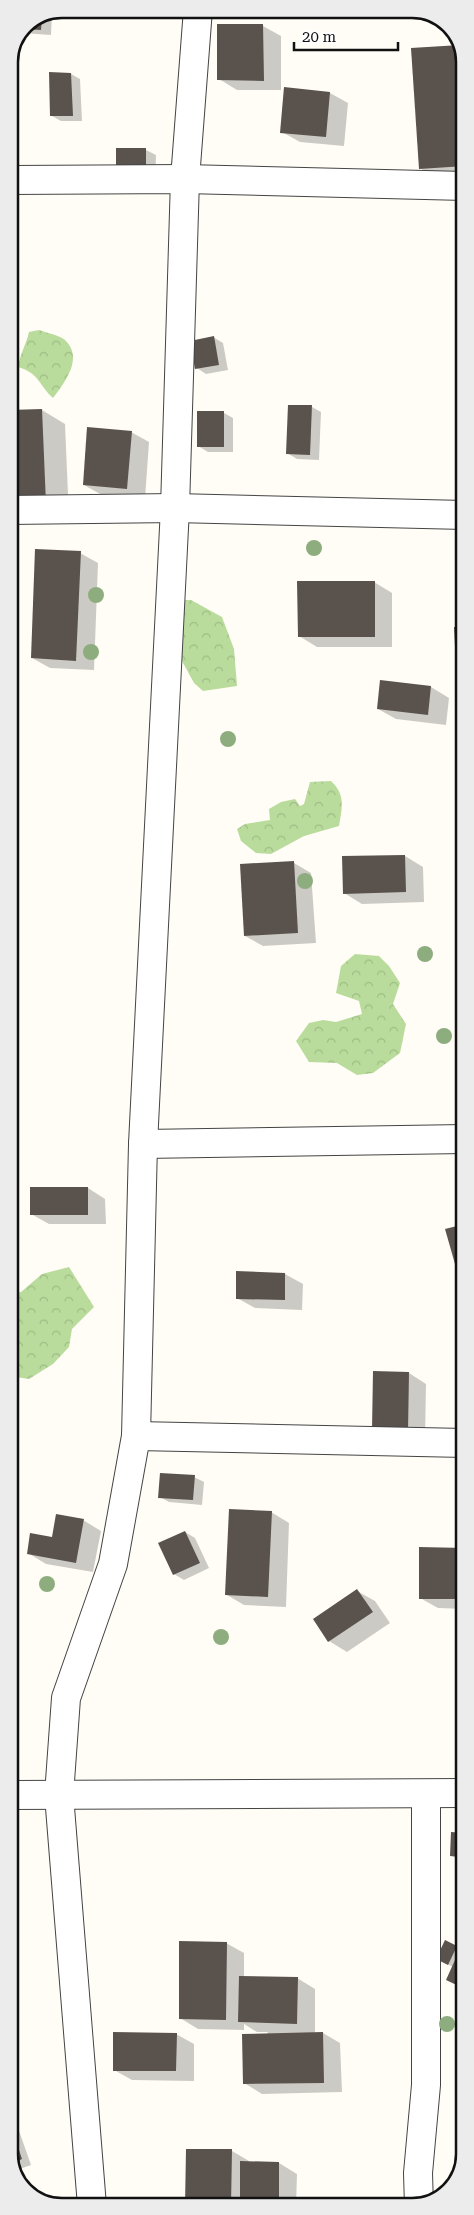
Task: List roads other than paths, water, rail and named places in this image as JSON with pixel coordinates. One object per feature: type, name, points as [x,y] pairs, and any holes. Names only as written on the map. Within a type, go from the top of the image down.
[{"type":"street","points":[[91,2197],[59,1795],[66,1698],[113,1564],[136,1436],[143,1144],[175,508],[185,179],[197,18]]},
{"type":"street","points":[[18,180],[185,179],[456,186]]},
{"type":"street","points":[[18,510],[175,508],[456,515]]},
{"type":"street","points":[[143,1144],[456,1139]]},
{"type":"street","points":[[136,1436],[456,1443]]},
{"type":"street","points":[[18,1795],[456,1793]]},
{"type":"street","points":[[419,2197],[418,2173],[426,2085],[426,1794]]}]
